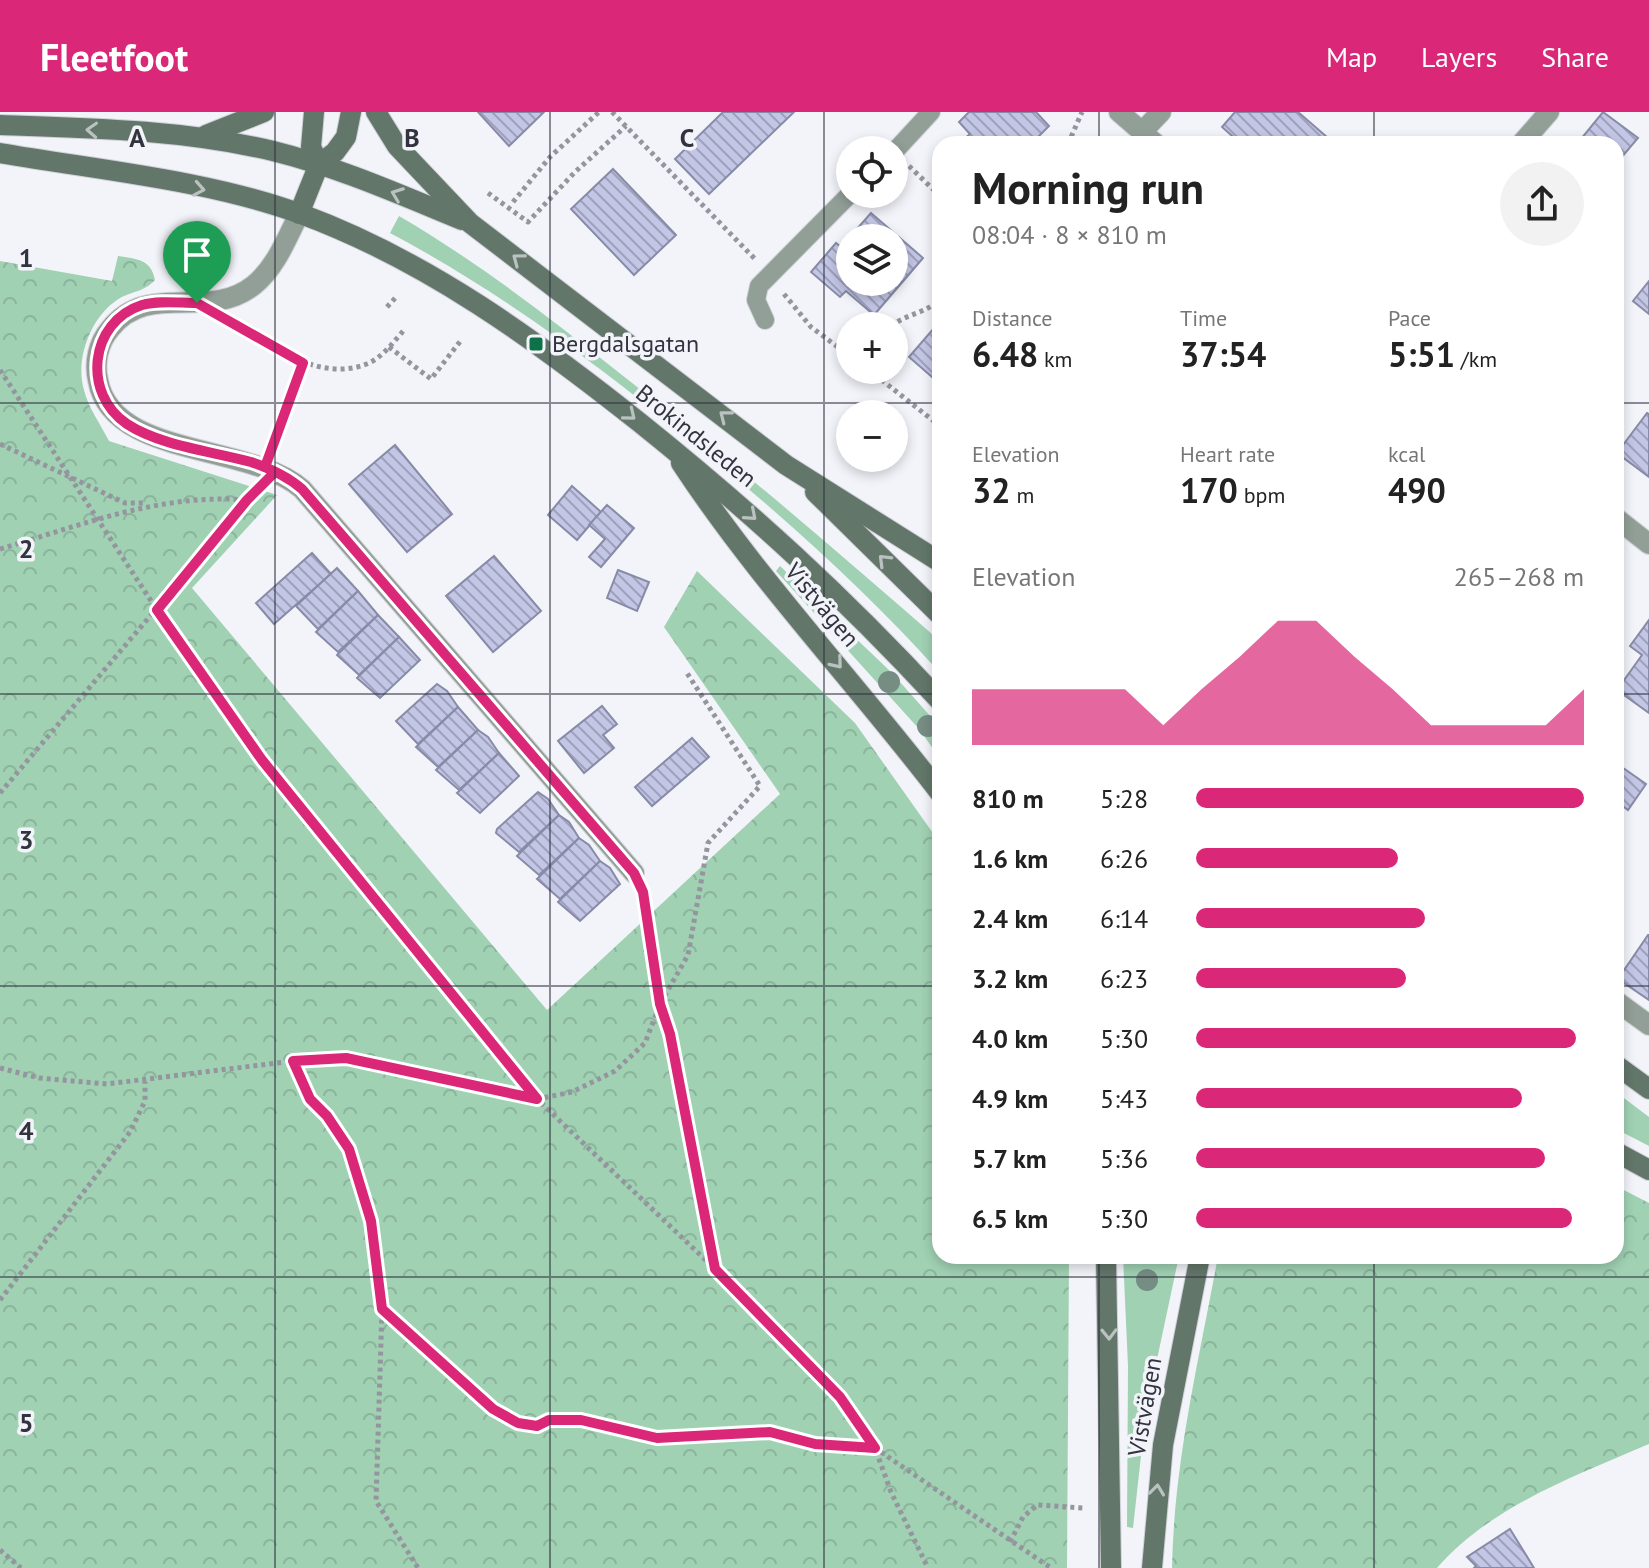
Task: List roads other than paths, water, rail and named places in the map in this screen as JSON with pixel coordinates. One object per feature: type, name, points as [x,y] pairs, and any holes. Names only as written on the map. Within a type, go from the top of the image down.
[{"type":"main road","points":[[0,125],[198,137],[229,129],[264,112]]},
{"type":"main road","points":[[314,112],[311,147],[319,164]]},
{"type":"main road","points":[[299,214],[319,164],[335,152],[346,137],[351,112]]},
{"type":"main road","name":"Brokindsleden","points":[[376,112],[397,146],[470,223],[786,465],[932,557]]},
{"type":"main road","name":"Brokindsleden","points":[[198,137],[319,164],[470,223]]},
{"type":"main road","name":"Brokindsleden","points":[[0,153],[239,196],[299,214],[357,236],[472,300],[580,376],[670,447],[848,603],[932,692]]},
{"type":"main road","name":"Vistvägen","points":[[670,447],[725,530],[876,709],[932,782]]},
{"type":"main road","points":[[786,465],[932,607]]},
{"type":"main road","points":[[1624,1071],[1649,1089]]},
{"type":"main road","points":[[1624,1156],[1649,1170]]},
{"type":"main road","name":"Vistvägen","points":[[1106,1264],[1111,1568]]},
{"type":"main road","name":"Vistvägen","points":[[1152,1568],[1163,1445],[1198,1264]]},
{"type":"street","points":[[1119,112],[1147,136]]},
{"type":"street","points":[[1150,136],[1161,112]]},
{"type":"street","points":[[1528,136],[1549,112]]},
{"type":"street","points":[[299,214],[277,258],[254,285],[226,301],[161,302],[141,306],[122,316],[108,331],[99,349],[96,370],[99,391],[109,409],[145,434],[270,470],[293,482],[324,513],[634,873]]},
{"type":"street","points":[[1624,524],[1649,544]]},
{"type":"street","points":[[1624,1007],[1649,1025]]},
{"type":"lane","points":[[908,137],[931,112]]},
{"type":"lane","points":[[765,320],[756,300],[759,286],[836,208]]},
{"type":"place","name":"Bergdalsgatan","points":[[536,344]]}]
